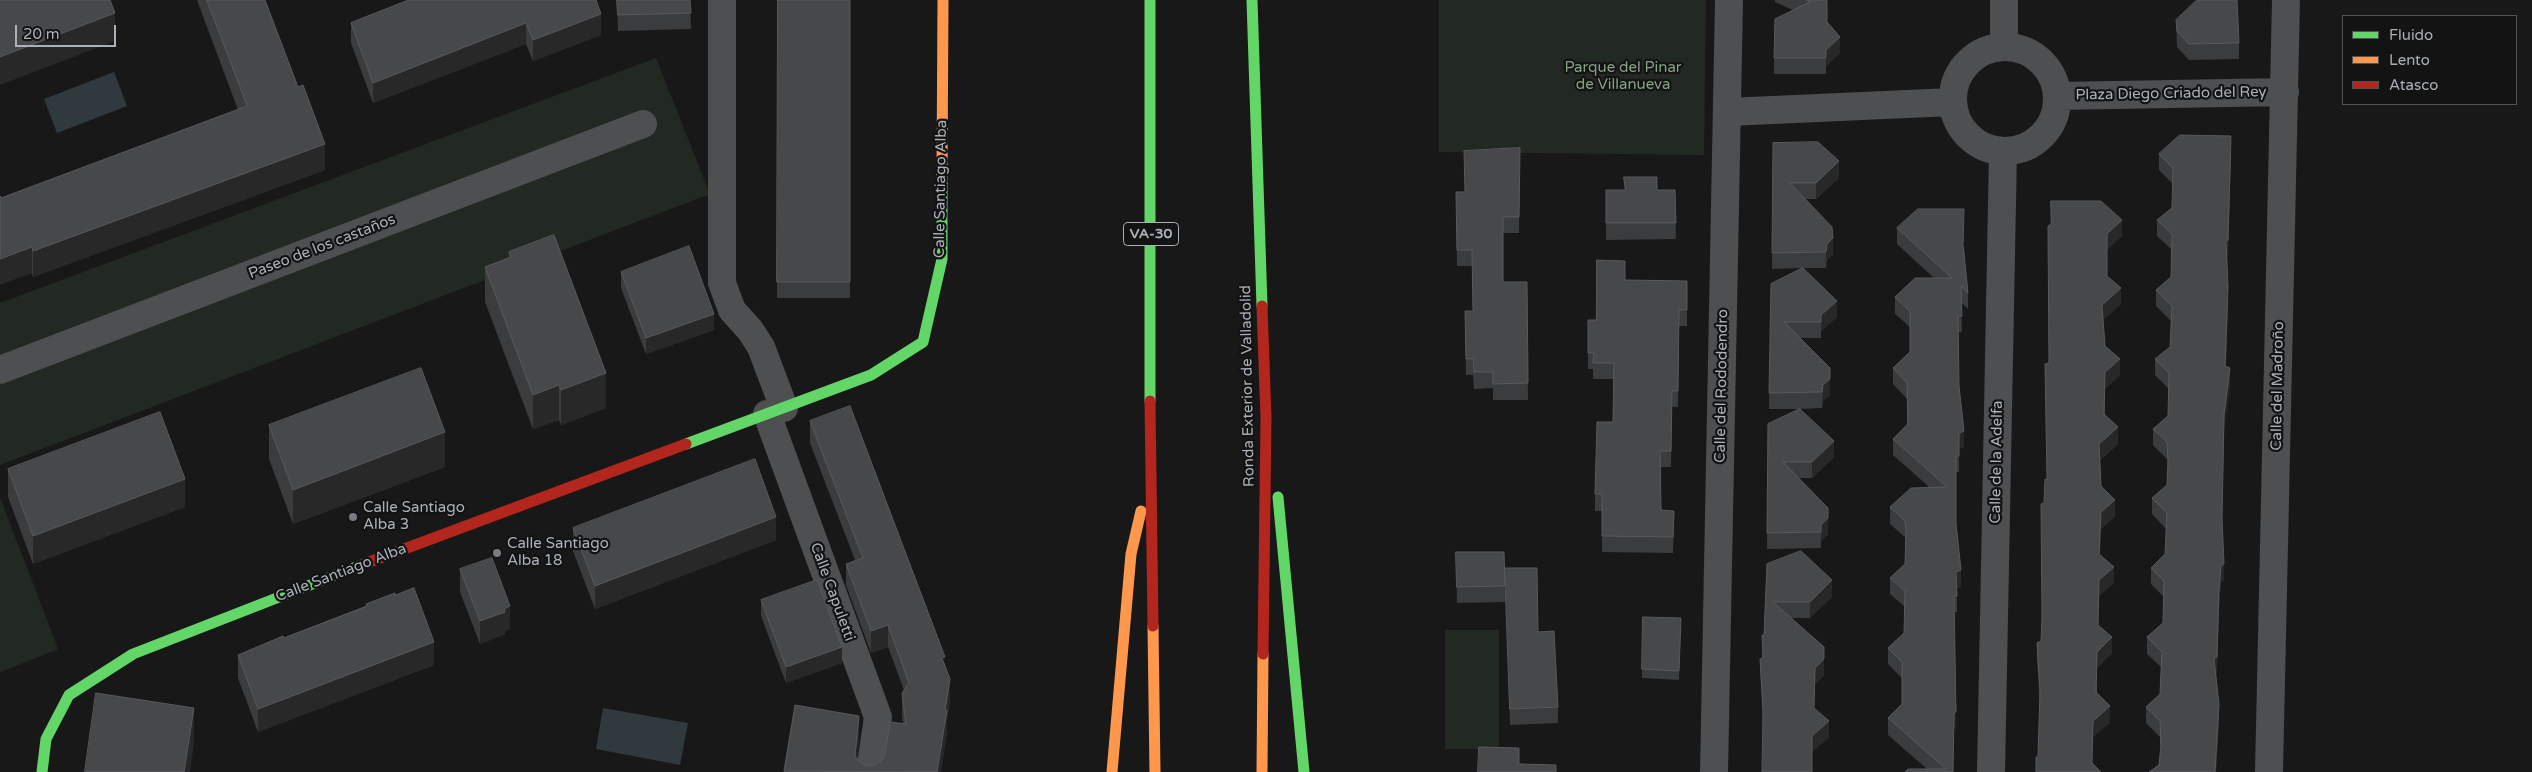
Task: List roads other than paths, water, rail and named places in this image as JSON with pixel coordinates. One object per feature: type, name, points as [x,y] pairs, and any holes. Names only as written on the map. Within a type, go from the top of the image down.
[{"type":"main road","name":"Calle Santiago Alba","points":[[42,772],[46,739],[69,695],[133,654],[365,563],[872,375],[923,342],[942,259],[943,0]]},
{"type":"main road","name":"VA-30","points":[[1150,0],[1150,468],[1155,772]]},
{"type":"main road","name":"Ronda Exterior de Valladolid","points":[[1252,0],[1266,418],[1262,772]]},
{"type":"main road","points":[[1266,418],[1284,533],[1304,772]]},
{"type":"main road","points":[[1112,772],[1130,554],[1150,468]]},
{"type":"street","points":[[722,0],[722,283],[732,310],[750,330],[761,347],[776,411]]},
{"type":"street","name":"Calle del Rododendro","points":[[1714,772],[1729,0]]},
{"type":"street","points":[[2004,0],[2004,46]]},
{"type":"street","name":"Calle del Madroño","points":[[2269,772],[2286,0]]},
{"type":"street","name":"Plaza Diego Criado del Rey","points":[[1952,102],[1955,81],[1966,63],[1983,50],[2004,46],[2020,48],[2035,55],[2046,66],[2054,80],[2057,96],[2055,113],[2048,129],[2028,145],[2003,151]]},
{"type":"street","name":"Plaza Diego Criado del Rey","points":[[2057,96],[2285,92]]},
{"type":"street","points":[[1728,112],[1952,102],[1957,121],[1968,136],[1984,147],[2003,151]]},
{"type":"street","name":"Paseo de los castaños","points":[[0,370],[643,124]]},
{"type":"street","name":"Calle de la Adelfa","points":[[1991,772],[2003,151]]},
{"type":"street","name":"Calle Capuletti","points":[[776,411],[878,717],[870,772]]},
{"type":"place","name":"Calle Santiago Alba 3","points":[[353,517]]},
{"type":"place","name":"Calle Santiago Alba 18","points":[[497,553]]},
{"type":"park label","name":"Parque del Pinar de Villanueva","points":[[1623,76]]}]
